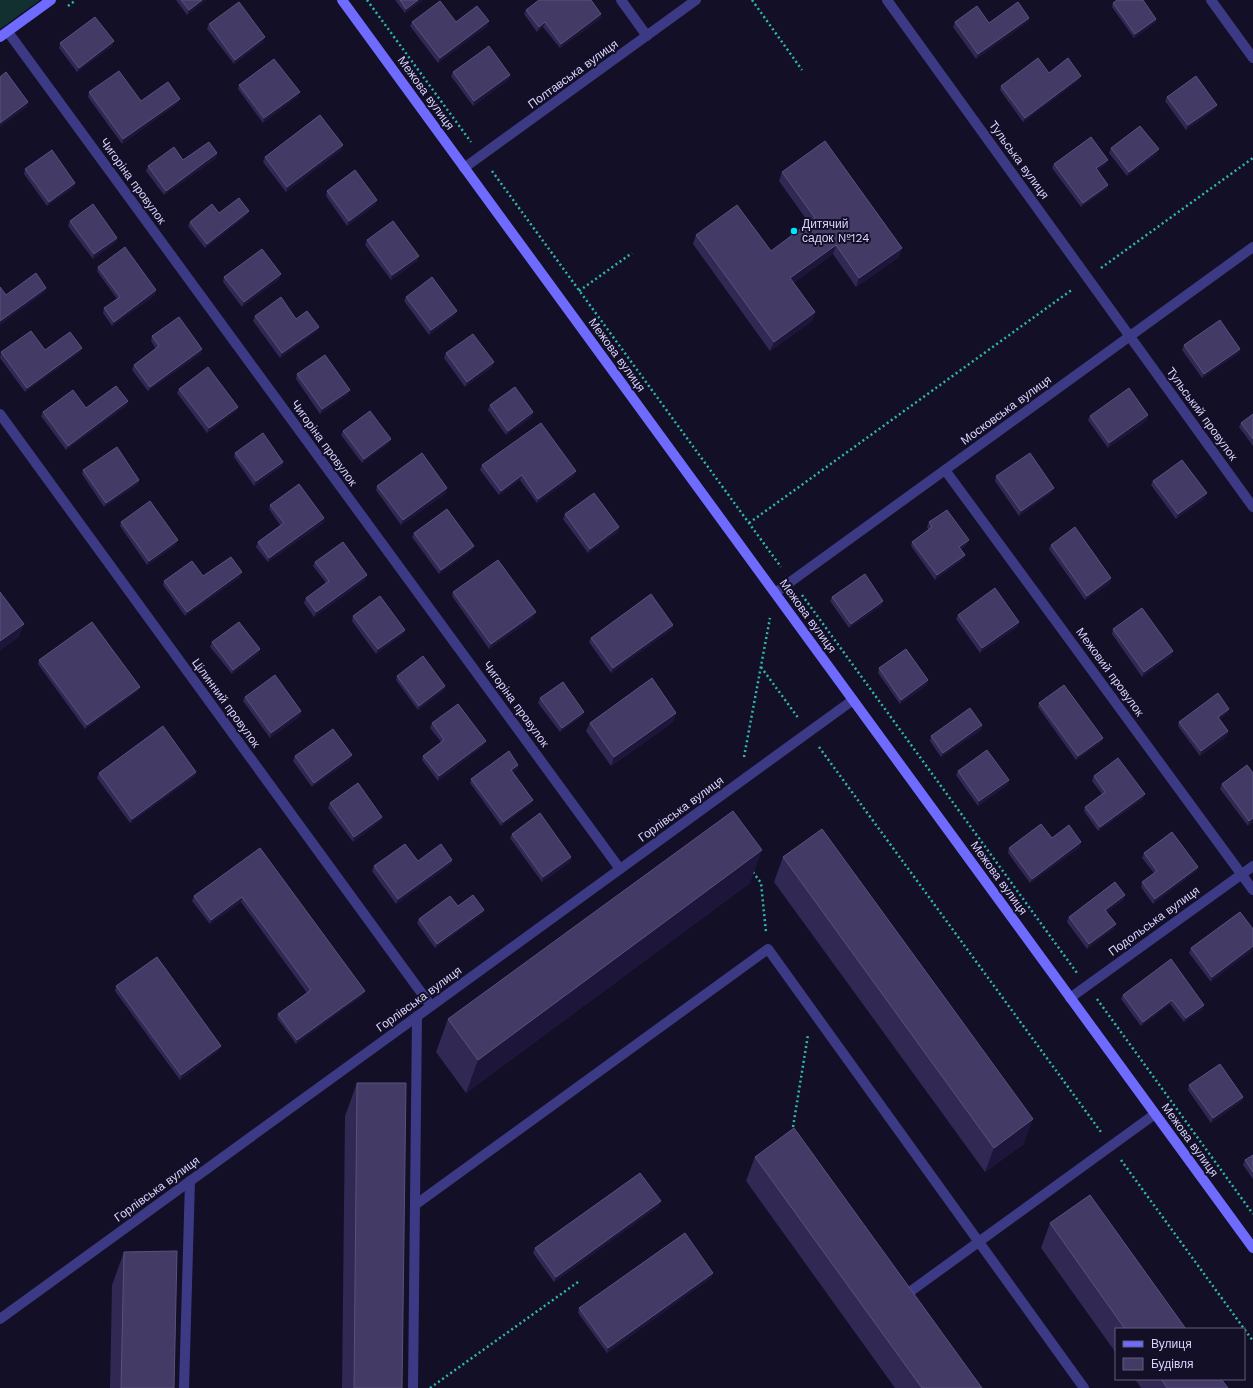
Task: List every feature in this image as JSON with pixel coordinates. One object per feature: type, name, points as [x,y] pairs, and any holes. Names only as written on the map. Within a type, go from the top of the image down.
[{"type":"street","points":[[4,34],[51,0]]},
{"type":"street","name":"Межова вулиця","points":[[342,0],[1253,1248]]},
{"type":"street","points":[[621,0],[647,36]]},
{"type":"street","name":"Полтавська вулиця","points":[[464,168],[696,0]]},
{"type":"street","name":"Тульська вулиця","points":[[887,0],[1130,336]]},
{"type":"street","points":[[1210,0],[1253,58]]},
{"type":"street","name":"Чигоріна провулок","points":[[4,34],[620,869]]},
{"type":"street","name":"Московська вулиця","points":[[775,593],[1253,247]]},
{"type":"street","name":"Тульський провулок","points":[[1130,336],[1253,507]]},
{"type":"street","name":"Цілинний провулок","points":[[0,414],[431,1006]]},
{"type":"street","name":"Межовий провулок","points":[[945,470],[1253,890]]},
{"type":"street","name":"Горлівська вулиця","points":[[0,1319],[853,700]]},
{"type":"street","name":"Подольська вулиця","points":[[1070,998],[1253,866]]},
{"type":"street","points":[[415,1205],[768,949],[1084,1388]]},
{"type":"street","points":[[413,1388],[417,1016]]},
{"type":"street","points":[[911,1291],[1155,1114]]},
{"type":"street","points":[[184,1388],[190,1181]]},
{"type":"path","points":[[367,0],[1253,1214]]},
{"type":"path","points":[[752,0],[802,70]]},
{"type":"path","points":[[749,523],[1253,158]]},
{"type":"path","points":[[579,291],[632,253]]},
{"type":"path","points":[[739,783],[775,593]]},
{"type":"path","points":[[761,667],[1244,1328]]},
{"type":"path","points":[[749,866],[761,883],[768,949]]},
{"type":"path","points":[[793,1127],[812,1010]]},
{"type":"path","points":[[430,1388],[578,1282]]},
{"type":"path","points":[[1245,1330],[1253,1341]]},
{"type":"green space","points":[[0,0],[40,0],[0,29]]},
{"type":"building","points":[[181,0],[202,0],[189,10]]},
{"type":"building","points":[[400,0],[418,0],[406,9]]},
{"type":"building","points":[[539,0],[591,0],[601,14],[561,44],[545,22],[539,27],[526,10]]},
{"type":"building","points":[[1117,0],[1143,0],[1156,19],[1135,34],[1113,3]]},
{"type":"building","points":[[440,1],[456,22],[477,6],[489,21],[440,58],[412,22]]},
{"type":"building","points":[[239,2],[265,37],[235,60],[209,24]]},
{"type":"building","points":[[1018,2],[1029,18],[978,54],[955,22],[977,6],[989,23]]},
{"type":"building","points":[[95,17],[114,41],[79,68],[60,43]]},
{"type":"building","points":[[489,46],[510,75],[474,101],[453,72]]},
{"type":"building","points":[[1038,58],[1049,73],[1068,58],[1081,76],[1025,118],[1001,86]]},
{"type":"building","points":[[274,59],[300,92],[264,118],[239,85]]},
{"type":"building","points":[[119,71],[141,101],[168,82],[180,99],[123,139],[89,92]]},
{"type":"building","points":[[6,72],[28,102],[0,123],[0,77]]},
{"type":"building","points":[[1196,76],[1217,105],[1188,125],[1167,97]]},
{"type":"building","points":[[320,115],[343,145],[287,187],[265,157]]},
{"type":"building","points":[[1140,126],[1159,149],[1129,172],[1111,148]]},
{"type":"building","points":[[1091,137],[1108,160],[1096,168],[1108,185],[1083,203],[1054,164]]},
{"type":"building","points":[[825,141],[902,248],[859,278],[836,245],[790,278],[815,312],[774,342],[696,235],[737,205],[771,251],[815,218],[782,172]]},
{"type":"building","points":[[209,142],[217,153],[166,191],[148,166],[174,147],[183,160]]},
{"type":"building","points":[[52,150],[75,183],[49,202],[25,169]]},
{"type":"building","points":[[355,170],[377,200],[349,221],[327,191]]},
{"type":"building","points":[[239,198],[249,211],[207,244],[190,222],[212,204],[219,213]]},
{"type":"building","points":[[93,204],[117,238],[94,254],[70,221]]},
{"type":"building","points":[[393,221],[419,256],[392,275],[367,240]]},
{"type":"building","points":[[125,247],[156,290],[114,322],[104,308],[120,297],[98,267]]},
{"type":"building","points":[[262,249],[281,274],[244,302],[224,277]]},
{"type":"building","points":[[36,273],[46,288],[0,321],[0,287],[6,295]]},
{"type":"building","points":[[432,277],[457,311],[431,330],[406,297]]},
{"type":"building","points":[[281,297],[296,319],[307,311],[319,327],[282,353],[255,316]]},
{"type":"building","points":[[179,317],[202,349],[150,387],[134,365],[159,346],[152,336]]},
{"type":"building","points":[[1220,320],[1240,349],[1204,374],[1184,345]]},
{"type":"building","points":[[31,331],[45,350],[70,332],[82,348],[27,388],[1,352]]},
{"type":"building","points":[[473,334],[494,362],[467,382],[446,353]]},
{"type":"building","points":[[325,355],[350,390],[322,409],[297,374]]},
{"type":"building","points":[[208,367],[238,407],[209,428],[179,389]]},
{"type":"building","points":[[116,386],[128,401],[68,446],[43,412],[73,390],[86,408]]},
{"type":"building","points":[[515,387],[533,412],[508,431],[490,405]]},
{"type":"building","points":[[1129,388],[1148,415],[1109,443],[1090,416]]},
{"type":"building","points":[[370,411],[391,439],[364,459],[343,431]]},
{"type":"building","points":[[1253,414],[1253,439],[1241,423]]},
{"type":"building","points":[[541,423],[576,471],[538,499],[522,475],[501,491],[482,465]]},
{"type":"building","points":[[263,433],[283,462],[256,481],[235,453]]},
{"type":"building","points":[[117,447],[139,480],[106,503],[83,470]]},
{"type":"building","points":[[422,453],[447,488],[403,520],[377,486]]},
{"type":"building","points":[[1030,453],[1054,488],[1021,511],[996,476]]},
{"type":"building","points":[[1182,460],[1207,493],[1178,514],[1153,481]]},
{"type":"building","points":[[299,484],[324,518],[269,558],[258,542],[284,523],[270,505]]},
{"type":"building","points":[[594,493],[619,527],[590,549],[565,514]]},
{"type":"building","points":[[150,501],[178,540],[149,561],[121,522]]},
{"type":"building","points":[[447,509],[474,546],[441,570],[414,533]]},
{"type":"building","points":[[947,510],[969,540],[959,547],[965,555],[937,575],[912,542],[932,527],[929,522]]},
{"type":"building","points":[[1075,527],[1111,578],[1087,596],[1051,545]]},
{"type":"building","points":[[343,542],[367,575],[316,612],[306,598],[329,581],[315,562]]},
{"type":"building","points":[[231,557],[242,572],[187,612],[164,581],[192,561],[203,576]]},
{"type":"building","points":[[498,560],[536,612],[491,644],[453,592]]},
{"type":"building","points":[[865,574],[883,601],[851,624],[832,597]]},
{"type":"building","points":[[995,588],[1019,622],[982,648],[958,615]]},
{"type":"building","points":[[0,592],[24,624],[0,641]]},
{"type":"building","points":[[651,594],[673,625],[613,668],[591,638]]},
{"type":"building","points":[[380,596],[405,630],[378,649],[353,616]]},
{"type":"building","points":[[1142,608],[1173,651],[1144,672],[1113,629]]},
{"type":"building","points":[[92,622],[140,687],[87,725],[39,660]]},
{"type":"building","points":[[239,622],[260,649],[233,670],[212,642]]},
{"type":"building","points":[[906,649],[928,680],[901,700],[879,668]]},
{"type":"building","points":[[423,656],[445,686],[419,706],[397,676]]},
{"type":"building","points":[[275,675],[301,711],[271,733],[245,697]]},
{"type":"building","points":[[652,678],[676,713],[614,757],[590,723]]},
{"type":"building","points":[[563,682],[584,712],[562,728],[540,698]]},
{"type":"building","points":[[1064,685],[1103,738],[1078,756],[1039,703]]},
{"type":"building","points":[[1218,693],[1229,709],[1218,717],[1228,731],[1201,751],[1179,722]]},
{"type":"building","points":[[458,704],[486,741],[439,776],[423,756],[444,740],[432,723]]},
{"type":"building","points":[[970,708],[982,725],[943,753],[931,736]]},
{"type":"building","points":[[163,726],[196,772],[132,819],[99,773]]},
{"type":"building","points":[[333,729],[352,755],[314,783],[295,756]]},
{"type":"building","points":[[987,750],[1009,780],[979,801],[958,771]]},
{"type":"building","points":[[509,751],[518,765],[511,770],[533,800],[503,822],[471,779]]},
{"type":"building","points":[[1118,758],[1145,794],[1100,827],[1085,807],[1105,792],[1094,776]]},
{"type":"building","points":[[1247,765],[1253,773],[1253,818],[1249,821],[1222,784]]},
{"type":"building","points":[[358,783],[382,817],[354,837],[330,803]]},
{"type":"building","points":[[733,811],[762,850],[478,1060],[448,1019]]},
{"type":"building","points":[[540,813],[571,857],[543,877],[512,834]]},
{"type":"building","points":[[1041,824],[1052,838],[1069,825],[1081,842],[1032,879],[1009,848]]},
{"type":"building","points":[[822,829],[1033,1119],[994,1148],[783,857]]},
{"type":"building","points":[[1172,832],[1198,867],[1155,899],[1142,882],[1157,871],[1144,853]]},
{"type":"building","points":[[405,844],[418,861],[441,844],[452,860],[398,899],[374,866]]},
{"type":"building","points":[[260,848],[365,991],[297,1040],[278,1014],[311,990],[242,897],[211,920],[194,896]]},
{"type":"building","points":[[1115,882],[1125,895],[1105,910],[1116,924],[1089,944],[1069,917]]},
{"type":"building","points":[[473,895],[484,910],[437,944],[419,919],[450,896],[458,906]]},
{"type":"building","points":[[1240,912],[1253,929],[1253,946],[1212,977],[1191,948]]},
{"type":"building","points":[[157,957],[221,1046],[181,1075],[116,986]]},
{"type":"building","points":[[1171,959],[1204,1005],[1186,1018],[1172,1000],[1143,1022],[1123,995]]},
{"type":"building","points":[[1220,1064],[1243,1097],[1213,1118],[1189,1085]]},
{"type":"building","points":[[357,1083],[406,1083],[402,1388],[354,1388]]},
{"type":"building","points":[[794,1128],[982,1388],[922,1388],[755,1157]]},
{"type":"building","points":[[1253,1155],[1253,1172],[1245,1160]]},
{"type":"building","points":[[640,1173],[661,1201],[556,1277],[535,1248]]},
{"type":"building","points":[[1090,1195],[1185,1328],[1124,1328],[1050,1223]]},
{"type":"building","points":[[685,1233],[713,1273],[608,1348],[579,1308]]},
{"type":"building","points":[[177,1251],[174,1388],[121,1388],[124,1252]]},
{"type":"building","points":[[1162,1380],[1222,1380],[1228,1388],[1167,1388]]},
{"type":"place","name":"Дитячий садок №124","points":[[794,231]]}]
